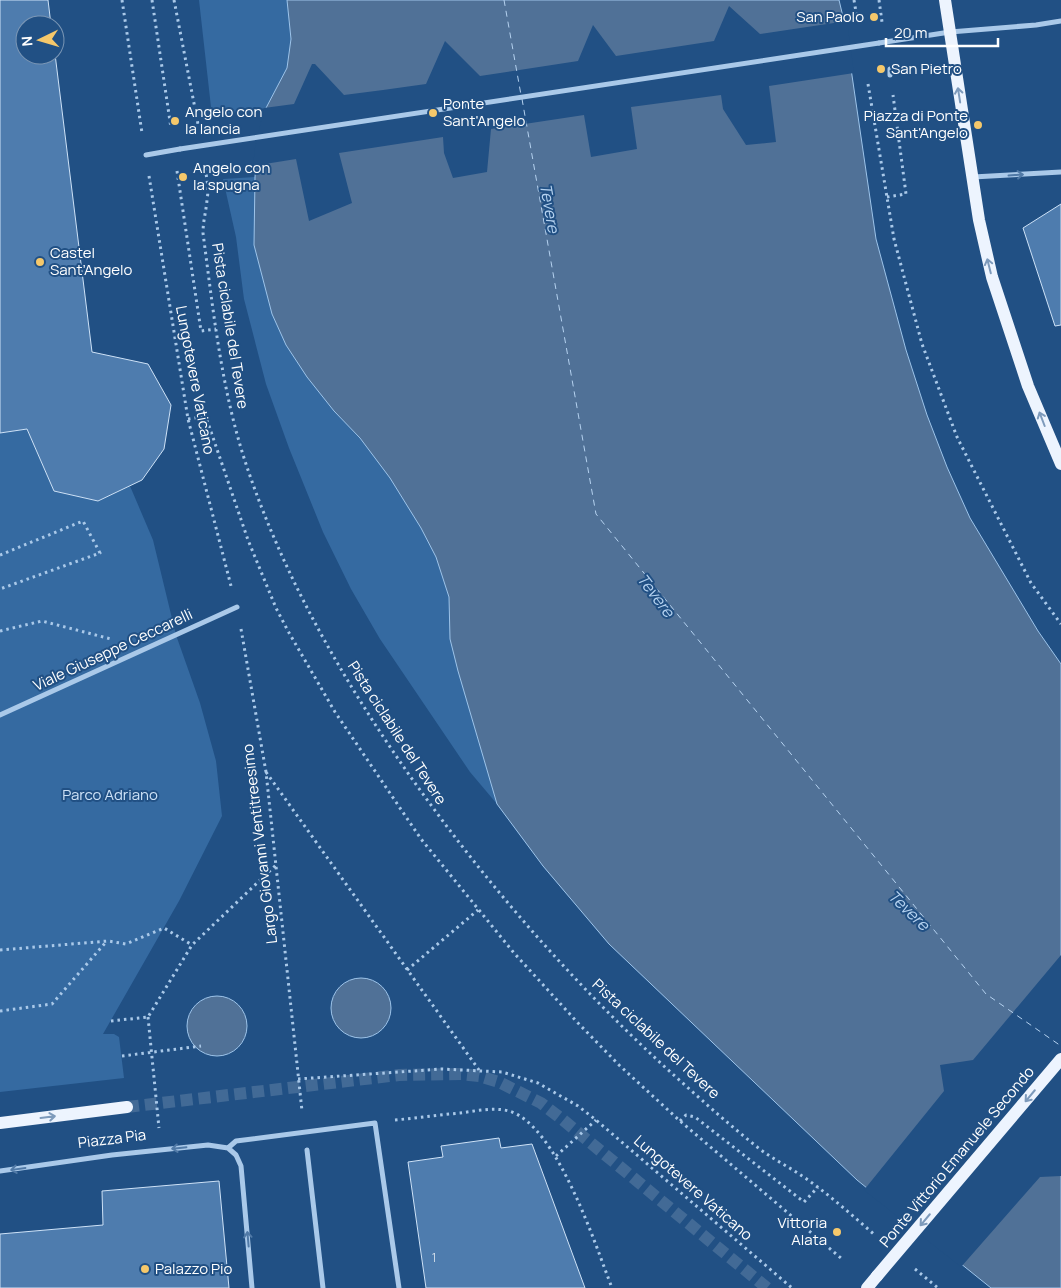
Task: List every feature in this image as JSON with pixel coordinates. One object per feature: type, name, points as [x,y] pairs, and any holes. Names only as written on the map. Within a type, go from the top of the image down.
[{"type":"main road","points":[[945,0],[978,220],[994,284],[1028,386],[1061,464]]},
{"type":"main road","name":"Ponte Vittorio Emanuele Secondo","points":[[868,1288],[1061,1059]]},
{"type":"main road","name":"Piazza Pia","points":[[0,1123],[127,1107]]},
{"type":"street","points":[[146,155],[950,32],[1036,25],[1061,21]]},
{"type":"street","points":[[972,177],[1060,172]]},
{"type":"street","name":"Viale Giuseppe Ceccarelli","points":[[0,715],[237,607]]},
{"type":"street","points":[[252,1288],[241,1166],[236,1155],[228,1148],[236,1141],[375,1122],[399,1288]]},
{"type":"street","name":"Piazza Pia","points":[[0,1171],[208,1144],[228,1148]]},
{"type":"street","points":[[307,1150],[323,1288]]},
{"type":"path","name":"Lungotevere Vaticano","points":[[122,0],[188,419],[237,607]]},
{"type":"path","points":[[152,0],[177,150],[201,331],[216,330]]},
{"type":"path","points":[[174,0],[200,132]]},
{"type":"path","points":[[854,0],[859,30]]},
{"type":"path","points":[[879,0],[882,20]]},
{"type":"path","points":[[887,197],[906,194],[890,72]]},
{"type":"path","points":[[867,79],[894,239],[922,344],[957,437],[1031,583],[1061,624]]},
{"type":"path","name":"Pista ciclabile del Tevere","points":[[205,167],[208,185],[203,233],[223,371],[240,445],[274,540],[300,595],[348,680],[390,747],[462,848],[538,938],[636,1040],[761,1150],[818,1187],[883,1241]]},
{"type":"path","points":[[188,419],[202,417],[207,420],[248,540],[276,608],[335,712],[421,839],[514,953],[619,1065],[680,1121],[842,1259]]},
{"type":"path","points":[[0,554],[83,521],[100,553],[0,588]]},
{"type":"path","name":"Largo Giovanni Ventitreesimo","points":[[237,607],[266,772],[304,1132]]},
{"type":"path","points":[[0,631],[42,621],[148,648]]},
{"type":"path","points":[[266,772],[480,1071]]},
{"type":"path","points":[[161,1150],[148,1017],[192,945],[276,865]]},
{"type":"path","points":[[407,970],[478,910]]},
{"type":"path","points":[[0,950],[106,942],[126,944],[164,928],[192,945]]},
{"type":"path","points":[[0,1011],[52,1004],[106,942]]},
{"type":"path","points":[[111,1021],[148,1017]]},
{"type":"path","points":[[122,1056],[200,1046]]},
{"type":"path","points":[[298,1079],[442,1069],[480,1071]]},
{"type":"path","name":"Lungotevere Vaticano","points":[[480,1071],[502,1072],[538,1084],[578,1106],[792,1288]]},
{"type":"path","points":[[375,1122],[499,1109],[520,1115],[544,1137],[556,1156],[585,1217],[612,1288]]},
{"type":"path","points":[[680,1121],[686,1114],[695,1117],[804,1202],[818,1187]]},
{"type":"path","points":[[556,1156],[596,1120]]},
{"type":"path","points":[[913,1267],[938,1288]]},
{"type":"green space","points":[[199,0],[311,0],[294,104],[212,116]]},
{"type":"green space","points":[[255,177],[272,182],[857,1180],[609,944],[543,866],[497,804],[470,772],[380,639],[351,589],[323,532],[289,448],[266,384],[244,299],[236,237],[223,179]]},
{"type":"green space","name":"Parco Adriano","points":[[27,429],[54,491],[98,501],[130,486],[153,540],[176,635],[200,703],[216,761],[222,816],[179,901],[103,1034],[114,1034],[119,1037],[124,1078],[0,1092],[0,433]]},
{"type":"water","name":"Tevere","points":[[287,0],[839,0],[844,21],[876,239],[906,350],[927,415],[947,467],[970,518],[1038,631],[1061,664],[1061,1288],[991,1288],[857,1180],[609,944],[543,866],[497,804],[450,639],[449,597],[436,557],[421,528],[390,478],[360,438],[334,411],[307,377],[286,345],[272,314],[254,245],[255,177],[257,149],[266,108],[287,68],[291,39]]},
{"type":"water","points":[[355,978],[367,978],[378,983],[386,991],[391,1002],[389,1020],[378,1033],[367,1038],[355,1038],[344,1033],[336,1025],[331,1014],[331,1002],[336,991],[344,983]]},
{"type":"water","points":[[211,996],[223,996],[234,1001],[242,1009],[247,1020],[245,1038],[234,1051],[223,1056],[211,1056],[200,1051],[192,1043],[187,1032],[187,1020],[192,1009],[200,1001]]},
{"type":"pier","name":"Ponte Sant'Angelo","points":[[729,6],[760,34],[847,21],[854,73],[769,86],[776,142],[746,145],[723,109],[721,95],[631,107],[637,149],[591,157],[584,115],[491,129],[487,172],[453,178],[444,153],[443,137],[339,153],[352,203],[309,221],[296,159],[253,166],[264,108],[294,104],[312,64],[315,64],[344,95],[383,90],[426,84],[445,41],[480,76],[578,61],[593,25],[616,56],[714,41]]},
{"type":"pier","points":[[1061,955],[1061,1176],[1040,1177],[961,1267],[864,1190],[944,1091],[940,1065],[973,1060]]},
{"type":"building","name":"Castel Sant’Angelo","points":[[0,0],[48,0],[50,15],[15,15],[15,65],[56,65],[92,352],[148,364],[171,405],[164,449],[142,480],[98,501],[54,491],[27,429],[0,433]]},
{"type":"building","points":[[1061,204],[1061,325],[1055,326],[1023,228]]},
{"type":"building","points":[[499,1138],[501,1148],[532,1144],[585,1288],[426,1288],[408,1162],[443,1157],[441,1146]]},
{"type":"building","points":[[219,1181],[229,1288],[0,1288],[0,1234],[103,1225],[102,1191]]},
{"type":"ferry route","points":[[504,0],[521,95]]},
{"type":"ferry route","points":[[522,99],[596,514],[986,994],[1061,1046]]},
{"type":"tunnel","points":[[127,1107],[399,1075],[461,1074],[479,1076],[499,1082],[541,1103],[767,1288]]},
{"type":"place","name":"San Paolo","points":[[874,17]]},
{"type":"place","name":"San Pietro","points":[[881,69]]},
{"type":"place","name":"Ponte Sant'Angelo","points":[[433,113]]},
{"type":"place","name":"Angelo con la lancia","points":[[175,121]]},
{"type":"place","name":"Piazza di Ponte Sant'Angelo","points":[[978,125]]},
{"type":"place","name":"Angelo con la spugna","points":[[183,177]]},
{"type":"place","name":"Castel Sant’Angelo","points":[[40,262]]},
{"type":"place","name":"Vittoria Alata","points":[[837,1232]]},
{"type":"place","name":"Palazzo Pio","points":[[145,1269]]}]
